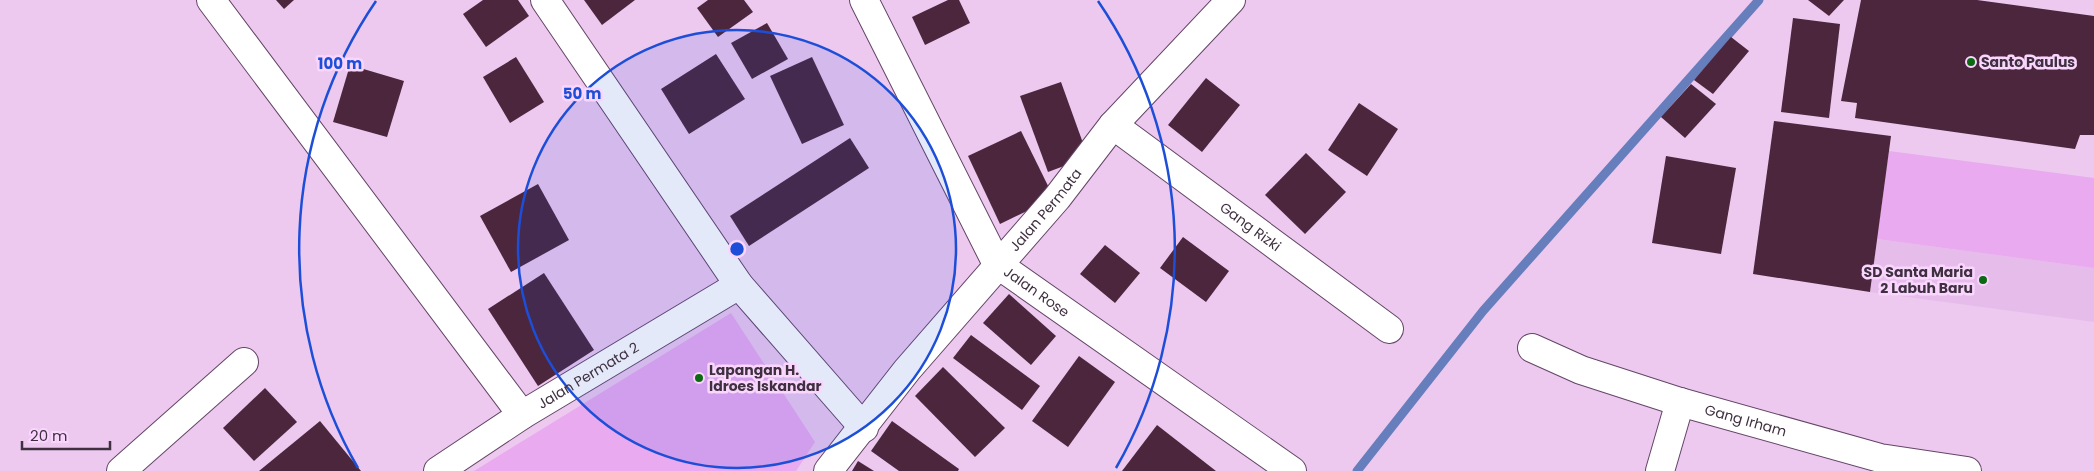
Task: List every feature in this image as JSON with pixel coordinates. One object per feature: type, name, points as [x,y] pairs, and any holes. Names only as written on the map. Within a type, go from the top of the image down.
[{"type":"street","points":[[211,0],[522,415]]},
{"type":"street","points":[[545,0],[739,285],[864,428]]},
{"type":"street","name":"Jalan Rose","points":[[864,0],[997,264],[1292,471]]},
{"type":"street","name":"Jalan Permata","points":[[828,471],[864,428],[907,370],[997,264],[1057,198],[1113,125],[1231,0]]},
{"type":"street","name":"Gang Rizki","points":[[1113,125],[1389,329]]},
{"type":"street","name":"Jalan Permata 2","points":[[438,471],[522,415],[739,285]]},
{"type":"street","name":"Gang Irham","points":[[1532,348],[1581,370],[1680,402],[1880,458],[1967,471]]},
{"type":"street","points":[[121,471],[244,362]]},
{"type":"street","points":[[1660,471],[1680,402]]},
{"type":"shaded area","points":[[1889,151],[2094,178],[2094,268],[1877,239]]},
{"type":"shaded area","name":"SD Santa Maria 2 Labuh Baru","points":[[1877,239],[2094,268],[2094,322],[1870,292]]},
{"type":"shaded area","name":"Lapangan H. Idroes Iskandar","points":[[731,313],[815,442],[796,471],[474,471]]},
{"type":"building","points":[[276,0],[294,0],[284,9]]},
{"type":"building","points":[[483,0],[518,0],[529,16],[486,47],[463,14]]},
{"type":"building","points":[[584,0],[635,0],[602,25]]},
{"type":"building","points":[[708,0],[744,0],[753,12],[718,37],[697,8]]},
{"type":"building","points":[[948,0],[959,0],[970,23],[925,45],[912,17]]},
{"type":"building","points":[[1808,0],[1844,0],[1829,16]]},
{"type":"building","name":"Santo Paulus","points":[[1861,0],[1977,0],[2094,16],[2094,135],[2080,135],[2075,149],[1855,118],[1857,103],[1841,101]]},
{"type":"building","points":[[1793,18],[1840,24],[1829,118],[1781,112]]},
{"type":"building","points":[[767,23],[788,59],[752,79],[731,43]]},
{"type":"building","points":[[1731,37],[1749,51],[1713,94],[1694,80]]},
{"type":"building","points":[[716,54],[745,99],[689,134],[661,89]]},
{"type":"building","points":[[516,57],[544,102],[510,123],[483,77]]},
{"type":"building","points":[[812,57],[844,125],[802,144],[770,76]]},
{"type":"building","points":[[350,65],[404,81],[387,137],[333,122]]},
{"type":"building","points":[[1206,78],[1240,105],[1202,152],[1168,125]]},
{"type":"building","points":[[1061,82],[1088,157],[1048,172],[1020,96]]},
{"type":"building","points":[[1691,84],[1716,104],[1685,138],[1661,117]]},
{"type":"building","points":[[1359,103],[1398,129],[1367,176],[1328,150]]},
{"type":"building","points":[[1774,121],[1891,136],[1870,292],[1753,274]]},
{"type":"building","points":[[1021,131],[1054,198],[1000,224],[968,156]]},
{"type":"building","points":[[850,138],[869,168],[749,246],[730,216]]},
{"type":"building","points":[[1306,153],[1346,192],[1305,234],[1265,195]]},
{"type":"building","points":[[1666,156],[1736,168],[1721,254],[1652,243]]},
{"type":"building","points":[[538,184],[569,240],[511,272],[480,216]]},
{"type":"building","points":[[1183,237],[1229,271],[1206,302],[1160,268]]},
{"type":"building","points":[[1105,245],[1140,273],[1115,303],[1080,274]]},
{"type":"building","points":[[544,273],[594,350],[538,386],[488,309]]},
{"type":"building","points":[[1009,294],[1056,336],[1031,365],[983,323]]},
{"type":"building","points":[[971,335],[1040,386],[1022,410],[953,358]]},
{"type":"building","points":[[1079,356],[1115,382],[1068,447],[1032,421]]},
{"type":"building","points":[[943,367],[1005,428],[975,457],[915,396]]},
{"type":"building","points":[[265,388],[297,422],[254,461],[223,428]]},
{"type":"building","points":[[320,421],[361,471],[259,471]]},
{"type":"building","points":[[892,421],[959,469],[958,471],[899,471],[871,451]]},
{"type":"building","points":[[1157,425],[1216,471],[1122,471]]},
{"type":"building","points":[[858,461],[874,471],[852,471]]},
{"type":"waterway","points":[[1357,471],[1483,311],[1759,0]]},
{"type":"place","name":"Santo Paulus","points":[[1971,62]]},
{"type":"place","name":"SD Santa Maria 2 Labuh Baru","points":[[1983,280]]},
{"type":"place","name":"Lapangan H. Idroes Iskandar","points":[[699,378]]}]
